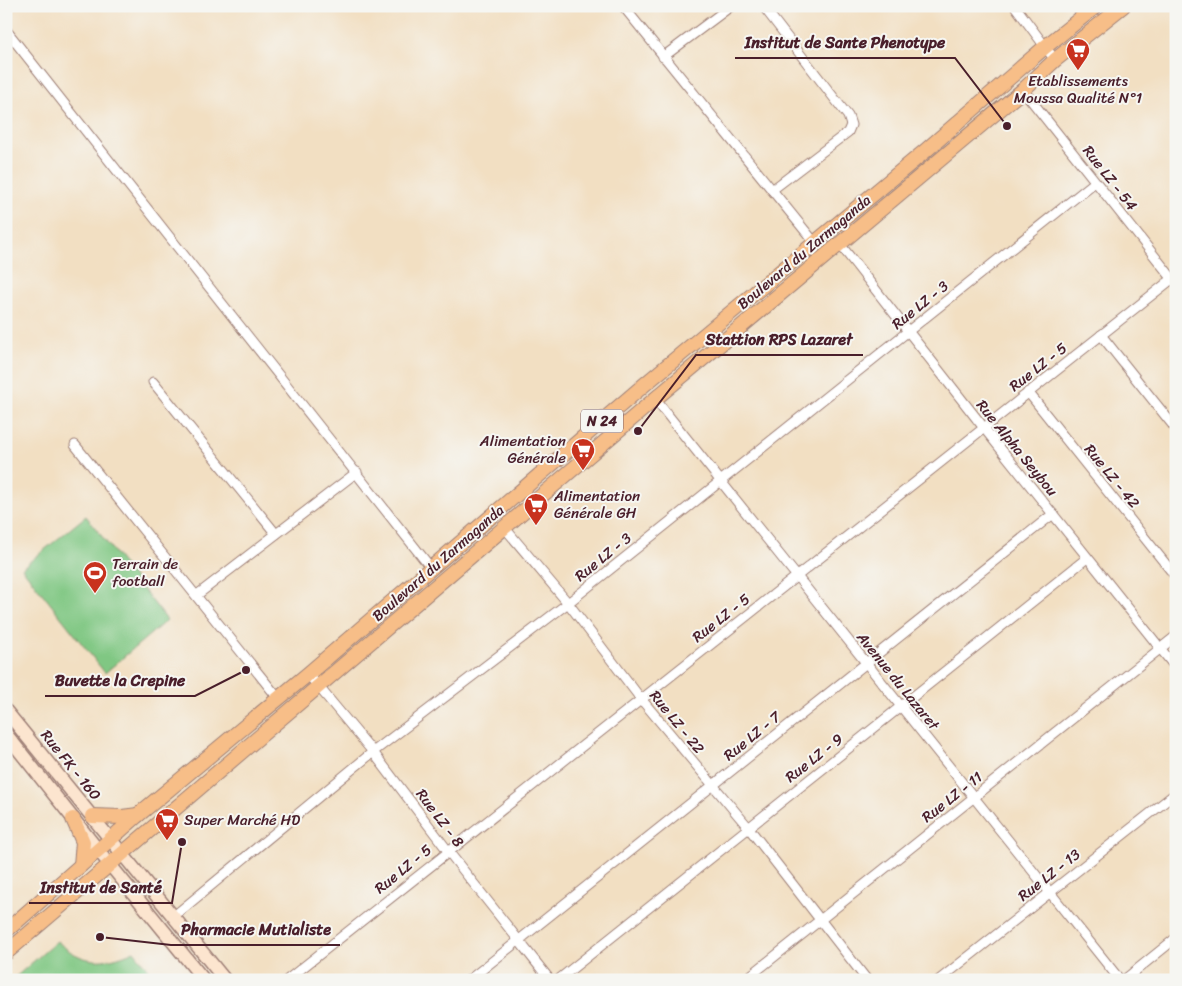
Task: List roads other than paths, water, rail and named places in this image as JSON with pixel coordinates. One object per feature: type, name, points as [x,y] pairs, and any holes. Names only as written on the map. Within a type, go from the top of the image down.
[{"type":"main road","name":"Boulevard du Zarmaganda","points":[[6,931],[138,815],[308,674],[644,385],[1096,6]]},
{"type":"main road","name":"Boulevard du Zarmaganda","points":[[6,953],[504,527],[1023,90],[1055,60],[1123,6]]},
{"type":"main road","name":"Rue FK - 160","points":[[6,711],[225,980]]},
{"type":"main road","name":"Rue FK - 160","points":[[6,734],[204,980]]},
{"type":"main road","points":[[92,816],[122,817],[138,815]]},
{"type":"main road","points":[[73,819],[83,842],[81,865]]},
{"type":"street","points":[[622,6],[815,242]]},
{"type":"street","points":[[663,56],[731,6]]},
{"type":"street","points":[[763,6],[848,116],[851,125],[848,132],[772,190]]},
{"type":"street","points":[[1014,6],[1055,60]]},
{"type":"street","points":[[6,30],[431,568]]},
{"type":"street","name":"Rue LZ - 54","points":[[1023,90],[1174,281]]},
{"type":"street","name":"Rue LZ - 3","points":[[174,916],[373,752],[568,603],[1095,182]]},
{"type":"street","name":"Rue Alpha Seybou","points":[[839,243],[1176,668]]},
{"type":"street","name":"Rue LZ - 5","points":[[287,980],[1028,392],[1174,281]]},
{"type":"street","points":[[1101,335],[1176,429]]},
{"type":"street","points":[[153,382],[276,534]]},
{"type":"street","name":"Rue LZ - 42","points":[[1028,392],[1176,577]]},
{"type":"street","name":"Avenue du Lazaret","points":[[655,399],[1120,980]]},
{"type":"street","points":[[75,445],[278,698]]},
{"type":"street","points":[[197,595],[356,472]]},
{"type":"street","name":"Rue LZ - 7","points":[[469,980],[1053,514]]},
{"type":"street","name":"Rue LZ - 22","points":[[504,527],[568,603],[641,699],[748,827],[868,980]]},
{"type":"street","name":"Rue LZ - 9","points":[[558,980],[1087,558]]},
{"type":"street","name":"Rue LZ - 11","points":[[745,980],[1176,636]]},
{"type":"street","name":"Rue LZ - 8","points":[[308,674],[373,752],[448,852],[550,980]]},
{"type":"street","name":"Rue LZ - 13","points":[[939,980],[1176,793]]},
{"type":"street","points":[[1124,980],[1176,938]]},
{"type":"place","name":"Etablissements Moussa Qualité N°1","points":[[1078,71]]},
{"type":"place","name":"Institut de Sante Phenotype","points":[[1007,126]]},
{"type":"place","name":"Stattion RPS Lazaret","points":[[638,431]]},
{"type":"place","name":"Alimentation Générale","points":[[583,471]]},
{"type":"place","name":"Alimentation Générale GH","points":[[536,526]]},
{"type":"place","name":"Terrain de football","points":[[95,594]]},
{"type":"place","name":"Buvette la Crepine","points":[[246,670]]},
{"type":"place","name":"Super Marché HD","points":[[167,841]]},
{"type":"place","name":"Institut de Santé","points":[[182,842]]},
{"type":"place","name":"Pharmacie Mutialiste","points":[[100,937]]}]
